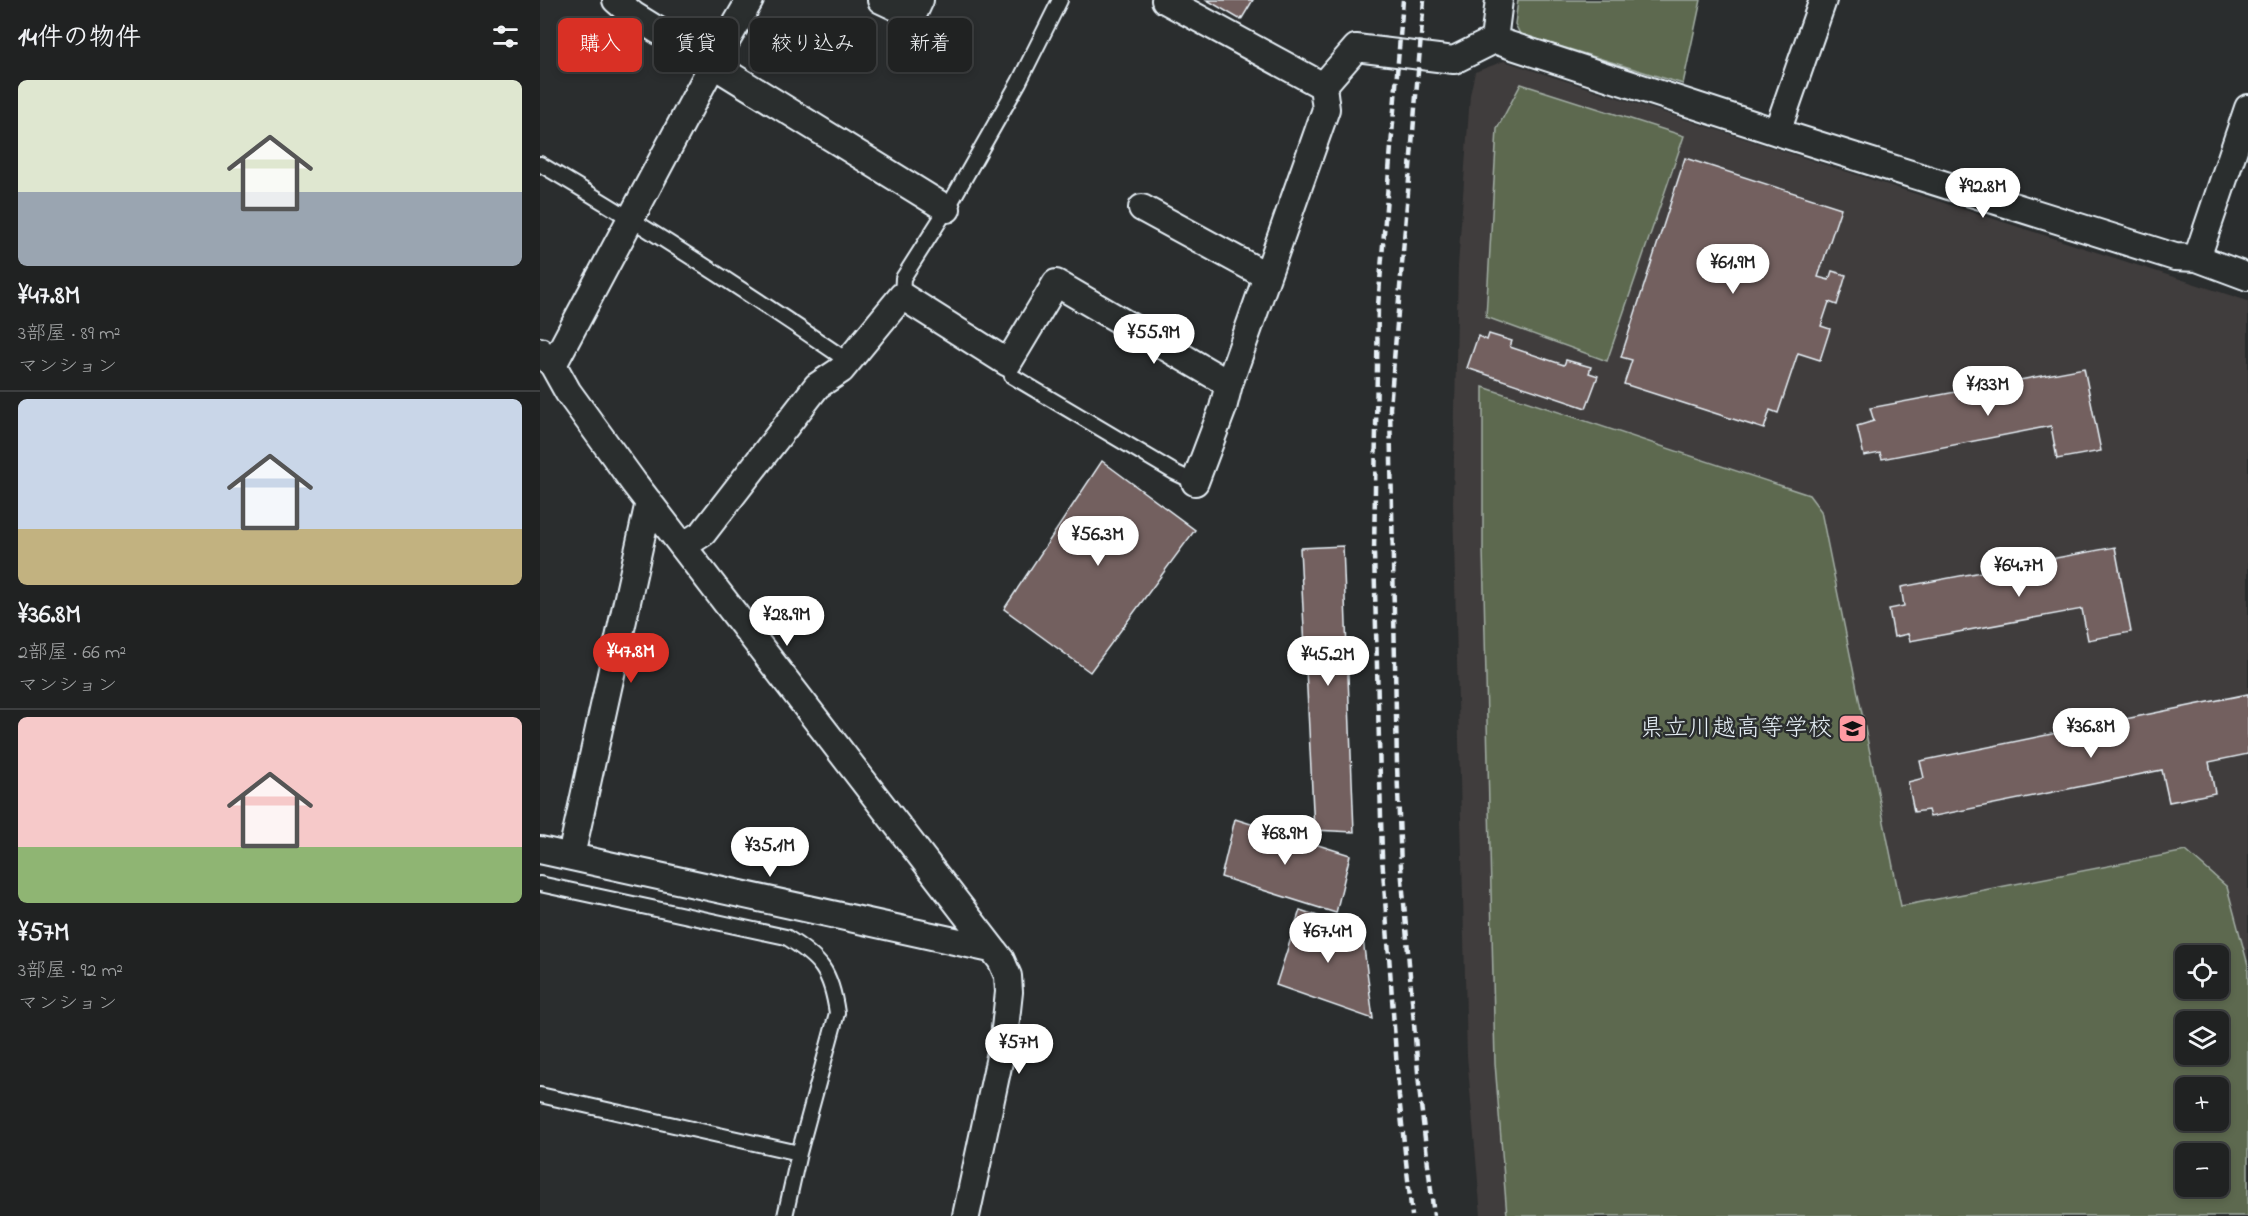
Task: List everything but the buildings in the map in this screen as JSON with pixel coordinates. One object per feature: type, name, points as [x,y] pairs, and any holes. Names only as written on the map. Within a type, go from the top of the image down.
[{"type":"street","points":[[616,0],[633,15],[654,28]]},
{"type":"street","points":[[738,21],[750,0]]},
{"type":"street","points":[[881,0],[913,15],[920,0]]},
{"type":"street","points":[[1165,0],[1323,86]]},
{"type":"street","points":[[1494,40],[1499,0]]},
{"type":"street","points":[[1777,132],[1822,0]]},
{"type":"street","points":[[1195,482],[1223,408],[1229,384],[1326,109],[1323,86],[1356,48],[1454,60],[1494,40],[1777,132],[2175,257],[2197,258],[2248,277]]},
{"type":"street","points":[[709,72],[631,218],[546,358],[568,392],[649,502],[991,950],[1001,960],[1008,976],[1009,992],[1004,1038],[966,1216]]},
{"type":"street","points":[[726,72],[947,209]]},
{"type":"street","points":[[2197,258],[2248,108]]},
{"type":"street","points":[[1142,208],[1267,276]]},
{"type":"street","points":[[683,546],[704,533],[817,386],[841,370],[902,296],[1008,363],[1056,283],[1229,384]]},
{"type":"street","points":[[571,856],[649,502]]},
{"type":"street","points":[[540,849],[991,950]]},
{"type":"lane","points":[[902,296],[903,278],[947,209],[1019,82],[1060,0]]},
{"type":"lane","points":[[540,164],[722,275],[849,361]]},
{"type":"lane","points":[[1008,363],[1012,376],[1174,472],[1195,482]]},
{"type":"lane","points":[[540,884],[786,937],[809,951],[828,975],[834,992],[837,1013],[799,1153],[785,1216]]},
{"type":"lane","points":[[540,1095],[799,1153]]},
{"type":"shaded area","name":"県立川越高等学校","points":[[1504,61],[2248,301],[2248,1216],[1481,1216],[1467,1056],[1453,503],[1458,266],[1470,95],[1475,72]]},
{"type":"green space","points":[[1518,0],[1701,0],[1683,84],[1520,34],[1515,24]]},
{"type":"green space","points":[[1521,84],[1684,136],[1607,361],[1486,317],[1497,129]]},
{"type":"green space","points":[[1483,387],[1809,495],[1821,511],[1901,906],[2186,851],[2227,887],[2248,965],[2248,1216],[1507,1216],[1495,1063],[1483,548]]},
{"type":"railway","points":[[1403,0],[1378,306],[1374,552],[1382,856],[1399,1097],[1412,1216]]},
{"type":"railway","points":[[1424,0],[1390,408],[1401,867],[1420,1096],[1434,1216]]},
{"type":"place","name":"県立川越高等学校","points":[[1853,729]]}]
